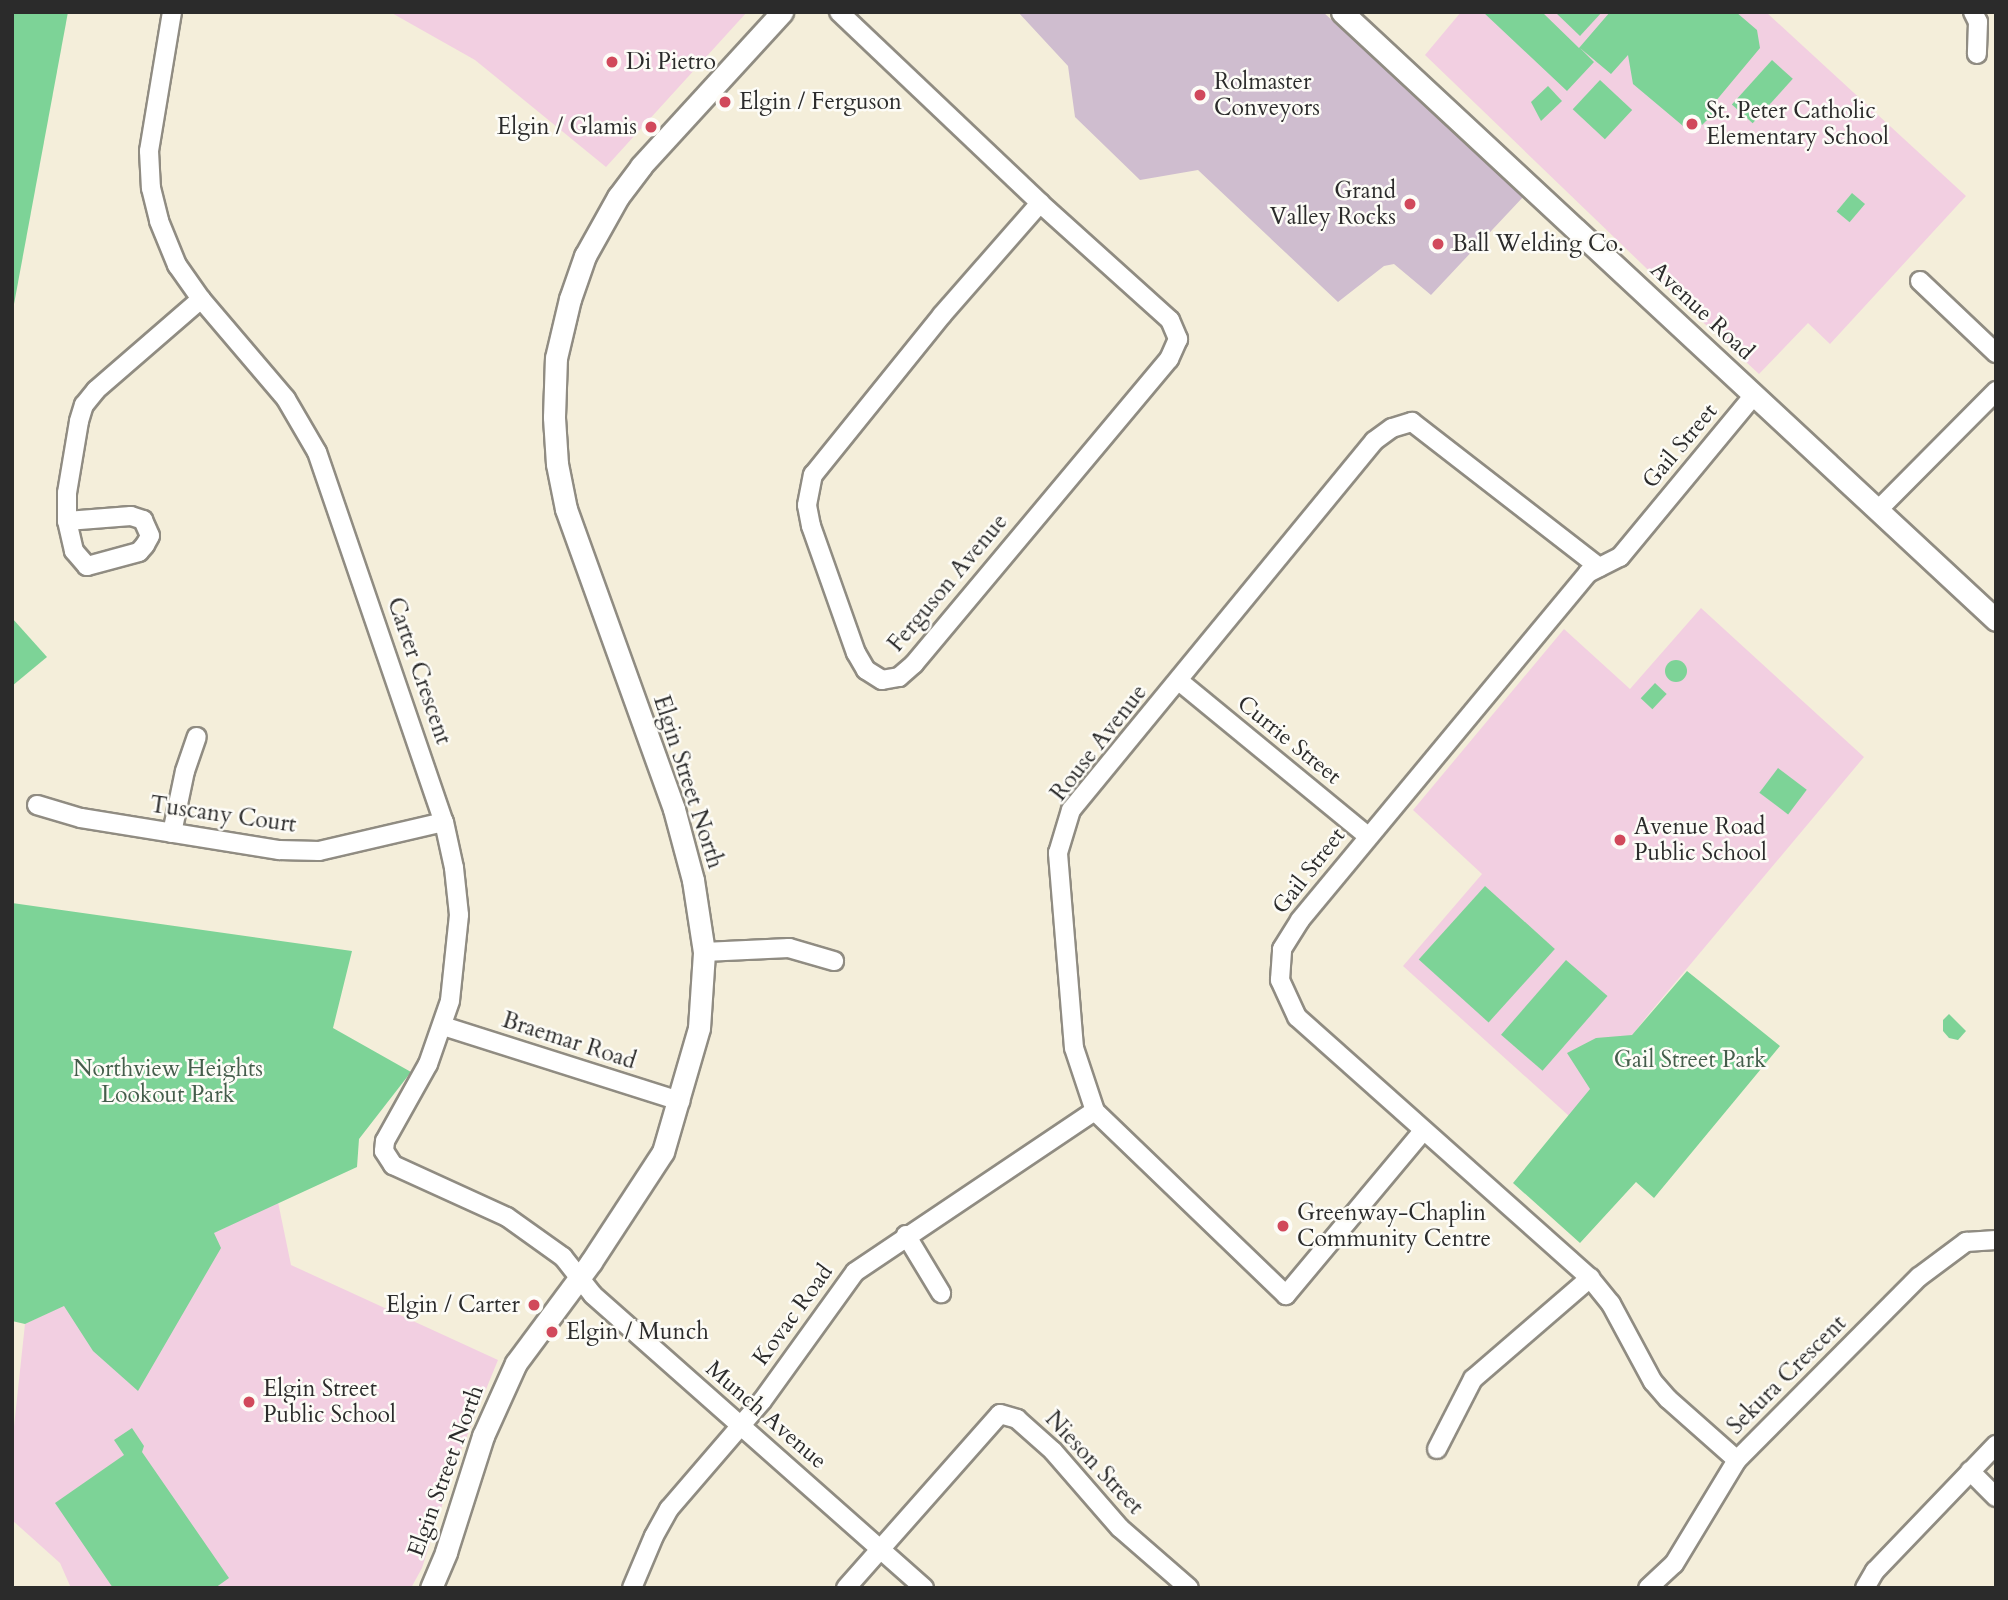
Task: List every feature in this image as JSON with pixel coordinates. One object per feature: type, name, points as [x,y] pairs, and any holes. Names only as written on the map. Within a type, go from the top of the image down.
[{"type":"street","name":"Carter Crescent","points":[[173,12],[149,151],[151,188],[159,221],[177,265],[201,299],[286,399],[317,452],[444,822],[454,868],[459,915],[456,960],[443,1026],[428,1064],[386,1141],[384,1151],[393,1166],[516,1223],[563,1257],[580,1276]]},
{"type":"street","name":"Elgin Street North","points":[[431,1588],[446,1552],[483,1436],[507,1380],[527,1346],[580,1276],[663,1153],[699,1028],[704,952],[693,880],[674,809],[566,509],[557,464],[554,417],[556,358],[570,299],[585,257],[618,197],[641,166],[782,12]]},
{"type":"street","name":"Ferguson Avenue","points":[[839,12],[1040,203],[1170,320],[1178,339],[1169,359],[914,664],[899,677],[881,680],[866,670],[856,653],[810,526],[807,505],[813,475],[942,314],[1040,203]]},
{"type":"street","name":"Avenue Road","points":[[1342,12],[1996,620]]},
{"type":"street","points":[[1973,12],[1978,22],[1977,54]]},
{"type":"street","points":[[1920,281],[1996,353]]},
{"type":"street","points":[[67,521],[74,445],[84,405],[96,390],[201,299]]},
{"type":"street","points":[[1878,510],[1996,391]]},
{"type":"street","name":"Gail Street","points":[[1737,1460],[1668,1399],[1653,1382],[1611,1304],[1590,1278],[1297,1017],[1280,980],[1282,949],[1300,920],[1368,836],[1588,573],[1620,557],[1754,395]]},
{"type":"street","name":"Rouse Avenue","points":[[1423,1131],[1286,1295],[1095,1111],[1074,1048],[1058,853],[1071,810],[1374,440],[1392,428],[1412,422],[1599,567]]},
{"type":"street","name":"Currie Street","points":[[1179,681],[1368,836]]},
{"type":"street","points":[[172,833],[185,771],[197,737]]},
{"type":"street","name":"Tuscany Court","points":[[37,805],[81,818],[279,850],[319,851],[444,822]]},
{"type":"street","points":[[704,952],[789,948],[835,961]]},
{"type":"street","name":"Braemar Road","points":[[443,1026],[680,1101]]},
{"type":"street","name":"Kovac Road","points":[[632,1588],[653,1536],[669,1509],[741,1426],[855,1272],[906,1235],[1095,1111]]},
{"type":"street","points":[[906,1235],[941,1293]]},
{"type":"street","name":"Sekura Crescent","points":[[1648,1588],[1674,1564],[1737,1460],[1942,1257],[1966,1242],[1996,1240]]},
{"type":"street","name":"Munch Avenue","points":[[580,1276],[593,1295],[924,1588]]},
{"type":"street","points":[[1437,1449],[1474,1378],[1590,1278]]},
{"type":"street","name":"Nieson Street","points":[[881,1548],[1000,1414],[1017,1419],[1053,1451],[1120,1528],[1189,1588]]},
{"type":"street","points":[[1865,1588],[1875,1571],[1996,1445]]},
{"type":"street","points":[[1970,1471],[1996,1497]]},
{"type":"street","points":[[846,1588],[881,1548]]},
{"type":"shaded area","points":[[390,12],[747,12],[606,167],[475,60]]},
{"type":"shaded area","points":[[1018,12],[1323,12],[1524,196],[1431,295],[1394,264],[1384,266],[1338,302],[1198,170],[1140,180],[1075,117],[1068,66]]},
{"type":"shaded area","name":"St. Peter Catholic Elementary School","points":[[1461,12],[1766,12],[1966,196],[1830,344],[1808,323],[1759,374],[1678,299],[1680,295],[1674,289],[1671,292],[1425,55]]},
{"type":"shaded area","name":"Avenue Road Public School","points":[[1701,608],[1864,757],[1648,1015],[1569,1116],[1403,966],[1482,874],[1413,810],[1564,629],[1630,689]]},
{"type":"shaded area","name":"Elgin Street Public School","points":[[278,1202],[291,1265],[498,1360],[455,1465],[422,1568],[411,1588],[71,1588],[60,1563],[12,1520],[12,1445],[25,1324]]},
{"type":"green space","points":[[12,12],[68,12],[12,315]]},
{"type":"green space","points":[[1483,12],[1542,12],[1579,48],[1610,12],[1736,12],[1757,30],[1760,48],[1710,108],[1714,113],[1702,125],[1698,121],[1689,131],[1633,84],[1628,55],[1611,74],[1580,48],[1594,62],[1567,91]]},
{"type":"green space","points":[[1555,12],[1602,12],[1580,36]]},
{"type":"green space","points":[[1772,60],[1793,79],[1753,123],[1732,105]]},
{"type":"green space","points":[[1600,80],[1632,110],[1605,139],[1573,109]]},
{"type":"green space","points":[[1548,86],[1562,101],[1541,121],[1531,102]]},
{"type":"green space","points":[[1852,193],[1865,204],[1850,222],[1837,211]]},
{"type":"green space","points":[[12,618],[47,657],[12,686]]},
{"type":"green space","points":[[1676,660],[1686,667],[1687,671],[1680,681],[1676,682],[1666,675],[1665,671],[1672,661]]},
{"type":"green space","points":[[1655,683],[1667,694],[1652,709],[1641,698]]},
{"type":"green space","points":[[1778,768],[1807,790],[1788,814],[1759,793]]},
{"type":"green space","points":[[1485,886],[1555,949],[1489,1022],[1419,960]]},
{"type":"green space","name":"Northview Heights Lookout Park","points":[[12,903],[352,951],[333,1028],[411,1072],[359,1139],[357,1167],[214,1233],[221,1248],[138,1391],[93,1351],[64,1306],[25,1324],[12,1321]]},
{"type":"green space","points":[[1566,960],[1608,996],[1543,1071],[1501,1035]]},
{"type":"green space","name":"Gail Street Park","points":[[1687,971],[1780,1046],[1654,1198],[1636,1182],[1580,1243],[1513,1183],[1590,1089],[1567,1053],[1596,1038],[1632,1035]]},
{"type":"green space","points":[[1949,1014],[1966,1031],[1958,1040],[1949,1038],[1943,1031],[1943,1020]]},
{"type":"green space","points":[[132,1428],[144,1446],[142,1452],[229,1578],[215,1588],[113,1588],[55,1503],[124,1455],[114,1440]]},
{"type":"place","name":"Di Pietro","points":[[612,62]]},
{"type":"place","name":"Rolmaster Conveyors","points":[[1200,95]]},
{"type":"place","name":"Elgin / Ferguson","points":[[725,102]]},
{"type":"place","name":"St. Peter Catholic Elementary School","points":[[1692,124]]},
{"type":"place","name":"Elgin / Glamis","points":[[651,127]]},
{"type":"place","name":"Grand Valley Rocks","points":[[1410,204]]},
{"type":"place","name":"Ball Welding Co.","points":[[1438,244]]},
{"type":"place","name":"Avenue Road Public School","points":[[1620,840]]},
{"type":"place","name":"Greenway-Chaplin Community Centre","points":[[1283,1226]]},
{"type":"place","name":"Elgin / Carter","points":[[534,1305]]},
{"type":"place","name":"Elgin / Munch","points":[[552,1332]]},
{"type":"place","name":"Elgin Street Public School","points":[[249,1402]]}]
